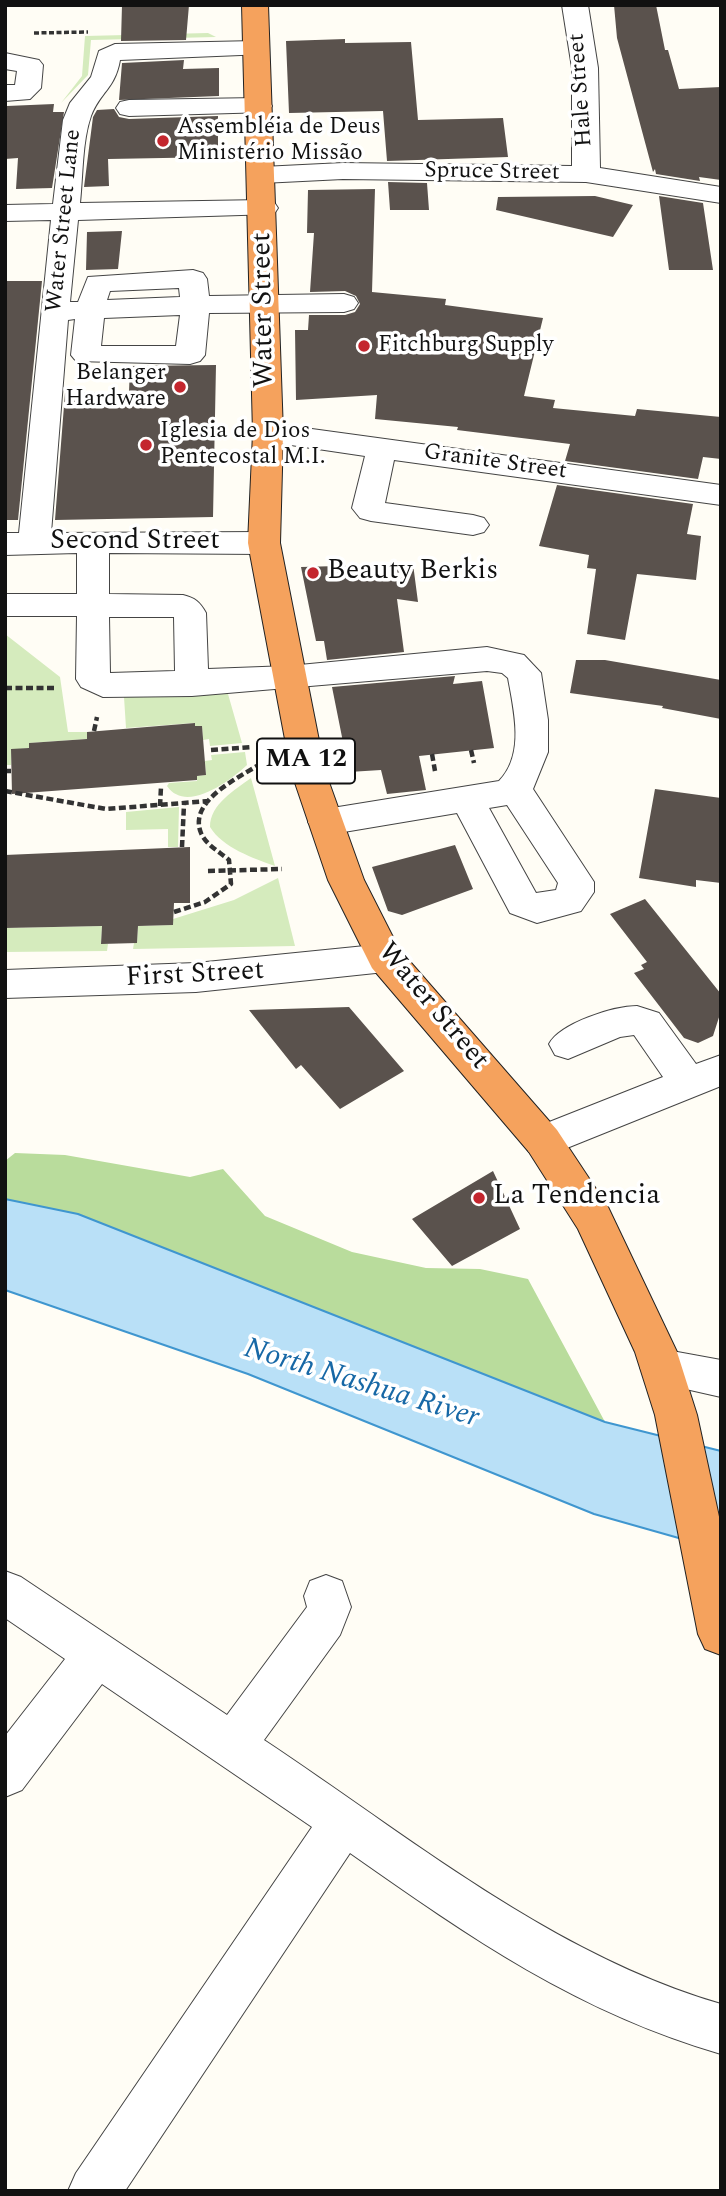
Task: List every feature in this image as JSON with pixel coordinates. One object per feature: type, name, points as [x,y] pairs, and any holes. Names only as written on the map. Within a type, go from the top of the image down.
[{"type":"highway","name":"Water Street","points":[[255,5],[264,208],[268,433],[264,543],[308,771],[346,880],[385,958],[457,1038],[543,1141],[594,1219],[661,1367],[676,1415],[721,1632]]},
{"type":"street","name":"Hale Street","points":[[575,5],[585,68],[586,174]]},
{"type":"street","name":"Water Street Lane","points":[[20,544],[49,379],[76,120],[83,103],[104,79],[110,54],[256,49]]},
{"type":"street","points":[[5,61],[30,65],[28,88],[21,93],[5,93]]},
{"type":"street","points":[[129,108],[259,106]]},
{"type":"street","name":"Spruce Street","points":[[262,175],[343,171],[586,174],[721,195]]},
{"type":"street","points":[[5,213],[264,208]]},
{"type":"street","points":[[193,279],[195,305],[192,352],[187,356],[86,355],[95,286],[102,281],[193,279]]},
{"type":"street","points":[[195,305],[344,303]]},
{"type":"street","points":[[54,312],[90,310]]},
{"type":"street","points":[[49,379],[114,378]]},
{"type":"street","name":"Granite Street","points":[[268,433],[721,495]]},
{"type":"street","points":[[382,447],[368,508],[370,510],[473,526]]},
{"type":"street","name":"Second Street","points":[[20,544],[176,541],[264,543]]},
{"type":"street","points":[[93,543],[93,679],[96,683],[118,686],[192,684],[289,678],[487,659],[512,663],[524,673],[534,737],[529,760],[514,788],[500,795],[326,822]]},
{"type":"street","points":[[5,605],[176,604],[188,610],[192,684]]},
{"type":"street","points":[[467,800],[523,903],[537,909],[568,901],[576,892],[576,882],[514,788]]},
{"type":"street","name":"First Street","points":[[5,984],[300,971],[385,958]]},
{"type":"street","points":[[543,1141],[704,1076],[640,1020],[628,1020],[568,1044]]},
{"type":"street","points":[[661,1367],[721,1379]]},
{"type":"street","points":[[5,1592],[482,1914],[631,2001],[697,2025],[721,2029]]},
{"type":"street","points":[[232,1746],[324,1620],[329,1607],[326,1597]]},
{"type":"street","points":[[5,1774],[97,1654]]},
{"type":"street","points":[[94,2191],[344,1821]]},
{"type":"path","points":[[32,33],[86,32]]},
{"type":"path","points":[[211,750],[252,747]]},
{"type":"path","points":[[174,912],[191,908],[227,889],[231,884],[229,860],[200,833],[199,818],[209,801],[257,766]]},
{"type":"path","points":[[160,806],[161,787]]},
{"type":"path","points":[[5,791],[106,810],[209,801]]},
{"type":"path","points":[[182,847],[184,804]]},
{"type":"path","points":[[208,872],[282,869]]},
{"type":"green space","points":[[208,33],[216,37],[91,40],[88,75],[61,103],[82,76],[85,36]]},
{"type":"green space","points":[[5,634],[60,677],[68,732],[87,732],[87,739],[29,743],[29,748],[11,750],[11,765],[5,765]]},
{"type":"green space","points":[[228,694],[242,743],[210,746],[209,739],[203,740],[202,726],[195,726],[194,723],[126,728],[124,697]]},
{"type":"green space","points":[[245,752],[247,765],[208,792],[185,797],[175,794],[167,786],[169,783],[197,781],[197,776],[206,775],[205,761],[212,760],[211,755]]},
{"type":"green space","points":[[251,778],[275,866],[230,846],[210,827],[214,811],[219,805]]},
{"type":"green space","points":[[179,807],[178,847],[168,847],[168,829],[126,830],[126,812]]},
{"type":"green space","points":[[278,878],[295,946],[133,949],[134,943],[137,943],[138,926],[173,925],[173,919],[234,900]]},
{"type":"green space","points":[[102,926],[101,943],[108,944],[107,951],[5,952],[5,928]]},
{"type":"green space","points":[[15,1153],[65,1155],[190,1177],[223,1169],[265,1216],[352,1252],[426,1268],[480,1269],[528,1279],[605,1422],[78,1214],[5,1199],[5,1161]]},
{"type":"water","name":"North Nashua River","points":[[5,1199],[78,1214],[605,1422],[721,1451],[721,1550],[594,1514],[248,1374],[5,1290]]},
{"type":"building","points":[[122,5],[189,5],[186,40],[121,41]]},
{"type":"building","points":[[614,5],[656,5],[665,50],[668,50],[679,89],[721,87],[721,180],[699,177],[700,181],[656,174],[655,169],[653,172],[617,38]]},
{"type":"building","points":[[345,39],[345,43],[411,42],[418,120],[503,118],[508,157],[387,161],[383,111],[289,113],[286,41]]},
{"type":"building","points":[[184,60],[183,69],[219,68],[219,96],[119,100],[122,63]]},
{"type":"building","points":[[54,104],[53,112],[64,112],[52,188],[16,189],[18,158],[5,159],[7,106]]},
{"type":"building","points":[[114,109],[119,117],[129,119],[218,116],[218,157],[108,159],[109,186],[84,187],[93,117],[97,110]]},
{"type":"building","points":[[388,182],[427,183],[429,210],[390,210]]},
{"type":"building","points":[[375,189],[372,292],[446,299],[445,305],[543,318],[524,396],[555,400],[553,408],[635,416],[637,409],[721,417],[721,459],[703,457],[698,479],[565,461],[570,444],[457,430],[458,427],[375,419],[377,395],[296,400],[295,330],[308,330],[309,315],[345,315],[355,312],[360,304],[356,296],[345,291],[310,292],[314,233],[307,233],[308,190]]},
{"type":"building","points":[[595,196],[633,205],[613,237],[496,210],[498,197]]},
{"type":"building","points":[[659,196],[703,203],[713,270],[669,270]]},
{"type":"building","points":[[122,231],[118,269],[86,270],[87,232]]},
{"type":"building","points":[[5,281],[42,281],[18,520],[5,520]]},
{"type":"building","points":[[216,365],[213,517],[55,520],[65,393],[129,392],[130,366]]},
{"type":"building","points":[[557,485],[693,504],[687,534],[701,536],[696,580],[637,574],[625,640],[587,634],[596,569],[587,568],[589,555],[539,546]]},
{"type":"building","points":[[413,564],[418,602],[397,599],[404,652],[327,660],[324,641],[316,641],[301,567]]},
{"type":"building","points":[[576,660],[605,660],[721,680],[721,719],[662,708],[663,706],[570,693]]},
{"type":"building","points":[[455,676],[453,684],[482,681],[494,748],[419,756],[426,790],[387,794],[381,770],[349,772],[332,687]]},
{"type":"building","points":[[195,723],[195,726],[202,726],[206,775],[197,776],[197,780],[12,794],[11,749],[29,748],[29,743],[87,739],[87,732]]},
{"type":"building","points":[[655,789],[721,798],[721,883],[696,880],[696,887],[639,878]]},
{"type":"building","points":[[455,845],[473,889],[402,915],[388,911],[372,867]]},
{"type":"building","points":[[190,847],[190,903],[174,903],[173,925],[138,926],[137,943],[101,944],[102,926],[5,928],[5,855]]},
{"type":"building","points":[[645,899],[721,994],[721,1011],[713,1036],[698,1043],[684,1038],[634,973],[644,969],[641,965],[647,962],[610,914]]},
{"type":"building","points":[[349,1007],[404,1071],[340,1109],[301,1065],[296,1069],[249,1010]]},
{"type":"building","points":[[493,1171],[520,1229],[452,1266],[412,1219]]},
{"type":"place","name":"Assembléia de Deus Ministério Missão","points":[[163,141]]},
{"type":"place","name":"Fitchburg Supply","points":[[364,346]]},
{"type":"place","name":"Belanger Hardware","points":[[180,387]]},
{"type":"place","name":"Iglesia de Dios Pentecostal M.I.","points":[[146,445]]},
{"type":"place","name":"Beauty Berkis","points":[[313,573]]},
{"type":"place","name":"La Tendencia","points":[[479,1198]]}]
